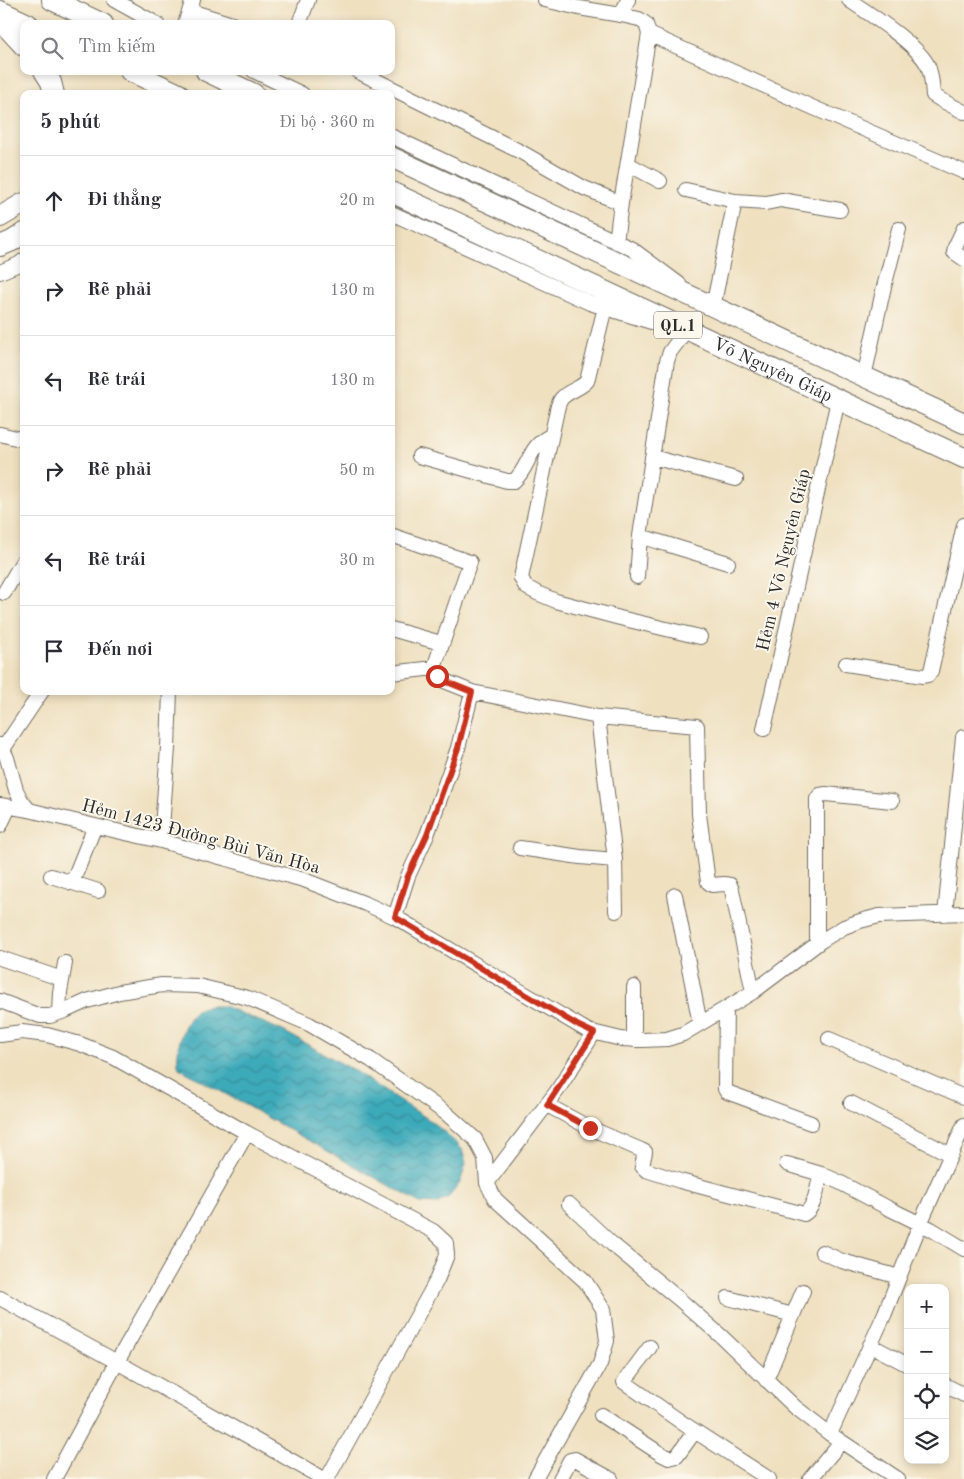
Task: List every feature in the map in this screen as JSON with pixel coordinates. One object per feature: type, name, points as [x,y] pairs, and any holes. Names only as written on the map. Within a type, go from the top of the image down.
[{"type":"highway","points":[[57,1],[95,20]]},
{"type":"highway","points":[[0,11],[20,20]]},
{"type":"highway","points":[[0,20],[20,42]]},
{"type":"highway","points":[[47,75],[53,90]]},
{"type":"highway","points":[[139,75],[170,90]]},
{"type":"highway","points":[[214,75],[246,90]]},
{"type":"highway","name":"Võ Nguyên Giáp","points":[[395,159],[964,423]]},
{"type":"highway","name":"Võ Nguyên Giáp","points":[[395,194],[964,458]]},
{"type":"highway","points":[[0,217],[20,205]]},
{"type":"highway","points":[[0,246],[20,236]]},
{"type":"street","points":[[114,0],[149,20]]},
{"type":"street","points":[[300,20],[308,0]]},
{"type":"street","points":[[545,0],[640,19],[646,24],[649,34],[616,242]]},
{"type":"street","points":[[620,15],[628,0]]},
{"type":"street","points":[[858,2],[916,50],[928,65],[932,79],[933,95],[964,112]]},
{"type":"street","points":[[186,20],[191,5],[223,20]]},
{"type":"street","points":[[649,34],[814,108],[964,172]]},
{"type":"street","points":[[262,75],[294,90]]},
{"type":"street","points":[[365,75],[521,152],[584,188],[621,203]]},
{"type":"street","points":[[395,138],[632,249],[710,305],[734,201]]},
{"type":"street","points":[[628,164],[660,181]]},
{"type":"street","points":[[686,190],[734,201],[760,203],[781,200],[840,210]]},
{"type":"street","points":[[395,215],[590,303],[713,342]]},
{"type":"street","points":[[964,228],[954,252],[964,259]]},
{"type":"street","points":[[864,376],[899,229]]},
{"type":"street","points":[[0,272],[20,263]]},
{"type":"street","points":[[605,308],[587,382],[582,387],[561,398],[550,436],[521,578],[526,587],[556,600],[620,618],[700,637]]},
{"type":"street","points":[[638,577],[640,536],[667,361],[670,352],[684,333]]},
{"type":"street","name":"Hẻm 4 Võ Nguyên Giáp","points":[[764,729],[838,400]]},
{"type":"street","points":[[0,434],[20,439]]},
{"type":"street","points":[[419,456],[514,481],[520,476],[536,446],[550,436]]},
{"type":"street","points":[[652,457],[736,479]]},
{"type":"street","points":[[846,664],[923,676],[928,675],[931,671],[964,525]]},
{"type":"street","points":[[395,536],[470,562],[434,668],[437,676],[442,680],[472,692],[598,717],[697,726],[699,814],[708,882],[712,885],[730,885],[753,992]]},
{"type":"street","points":[[640,536],[728,563]]},
{"type":"street","points":[[4,593],[20,566]]},
{"type":"street","points":[[395,630],[442,642]]},
{"type":"street","points":[[395,673],[434,668]]},
{"type":"street","points":[[395,917],[408,876],[427,835],[458,748],[472,692]]},
{"type":"street","points":[[29,810],[16,790],[2,747],[39,695]]},
{"type":"street","points":[[161,841],[170,695]]},
{"type":"street","points":[[598,717],[615,860],[616,911]]},
{"type":"street","points":[[945,914],[963,737]]},
{"type":"street","points":[[817,944],[817,799],[820,795],[826,794],[892,801]]},
{"type":"street","points":[[0,826],[5,806]]},
{"type":"street","name":"Hẻm 1423 Đường Bùi Văn Hòa","points":[[5,806],[161,841],[304,880],[395,917],[579,1026],[594,1033],[621,1039],[667,1039],[683,1034],[753,992],[817,944],[844,927],[860,921],[879,916],[964,913]]},
{"type":"street","points":[[72,883],[95,826]]},
{"type":"street","points":[[520,848],[615,860]]},
{"type":"street","points":[[51,876],[98,891]]},
{"type":"street","points":[[675,895],[700,1024]]},
{"type":"street","points":[[0,958],[62,979]]},
{"type":"street","points":[[59,1013],[65,963]]},
{"type":"street","points":[[0,1001],[40,1016],[59,1013],[87,1001],[119,992],[162,985],[198,986],[248,998],[316,1029],[371,1060],[447,1114],[475,1139],[485,1158],[487,1183],[495,1199],[585,1281],[603,1309],[607,1341],[600,1364],[535,1479]]},
{"type":"street","points":[[634,987],[634,1040]]},
{"type":"street","points":[[726,1008],[725,1089],[727,1092],[811,1123]]},
{"type":"street","points":[[0,1035],[22,1032],[46,1035],[88,1047],[113,1057],[246,1133],[433,1231],[446,1243],[447,1255],[437,1280],[325,1479],[0,1298]]},
{"type":"street","points":[[487,1183],[547,1105],[594,1033]]},
{"type":"street","points":[[829,1039],[964,1097]]},
{"type":"street","points":[[851,1103],[951,1155]]},
{"type":"street","points":[[547,1105],[590,1128],[645,1152],[642,1166],[646,1170],[804,1214],[809,1211],[812,1205],[821,1174]]},
{"type":"street","points":[[810,1479],[835,1438],[920,1224],[964,1125]]},
{"type":"street","points":[[54,1479],[117,1362],[246,1133]]},
{"type":"street","points":[[787,1164],[821,1174],[920,1224],[964,1249]]},
{"type":"street","points":[[569,1204],[612,1244],[715,1331],[795,1407],[835,1438],[898,1479]]},
{"type":"street","points":[[822,1252],[842,1261],[899,1277]]},
{"type":"street","points":[[766,1380],[803,1291]]},
{"type":"street","points":[[728,1298],[793,1315]]},
{"type":"street","points":[[870,1346],[904,1363]]},
{"type":"street","points":[[650,1347],[624,1382],[769,1479]]},
{"type":"street","points":[[949,1387],[964,1395]]},
{"type":"street","points":[[601,1415],[669,1458],[677,1456],[695,1431]]},
{"type":"street","points":[[560,1479],[570,1460],[575,1458],[611,1479]]},
{"type":"water","points":[[224,1006],[283,1031],[350,1068],[428,1119],[462,1149],[466,1164],[460,1183],[449,1197],[436,1204],[420,1203],[179,1068],[179,1044],[184,1027],[193,1013],[200,1008]]},
{"type":"route","points":[[437,676],[442,680],[472,692],[458,748],[427,835],[408,876],[395,917],[579,1026],[594,1033],[547,1105],[590,1128]]}]
